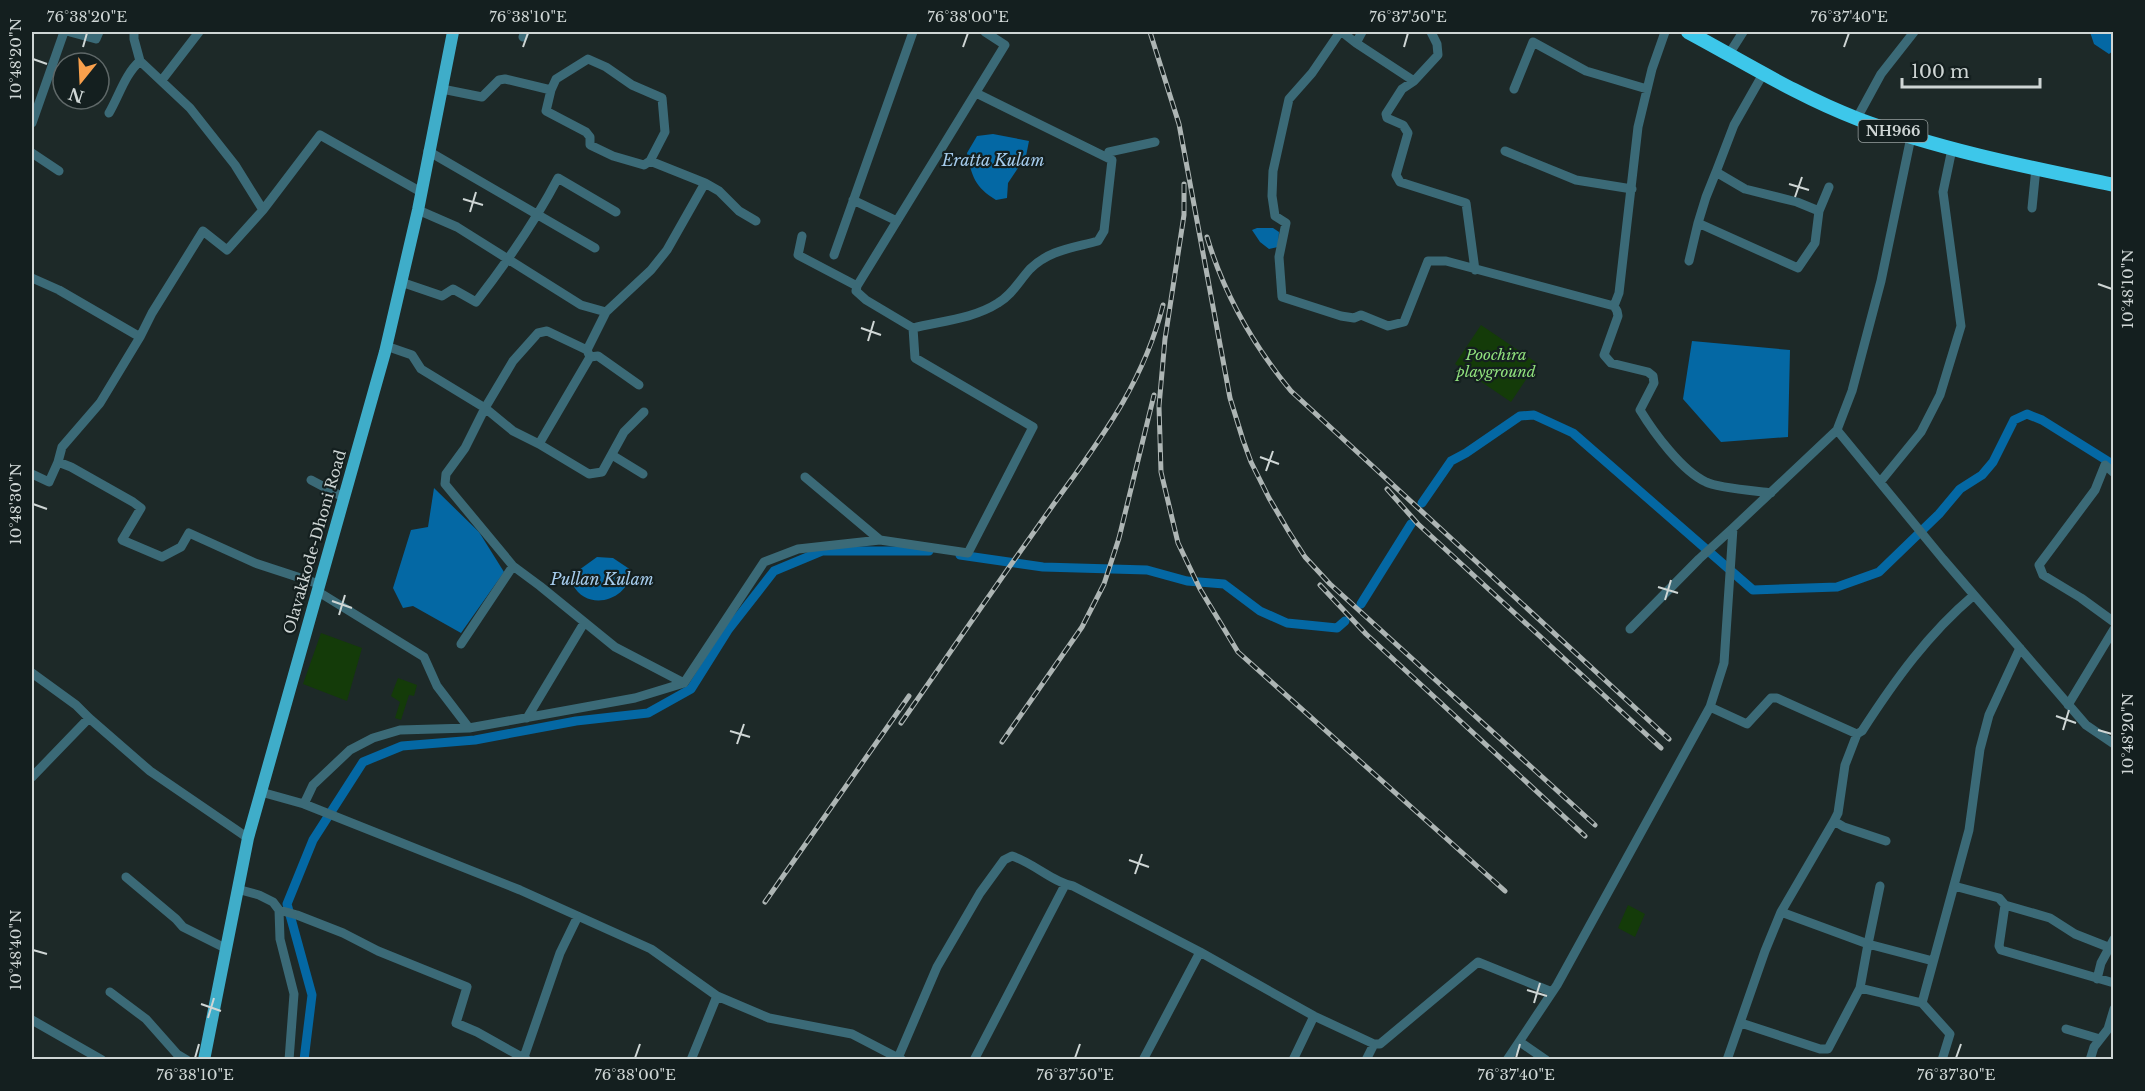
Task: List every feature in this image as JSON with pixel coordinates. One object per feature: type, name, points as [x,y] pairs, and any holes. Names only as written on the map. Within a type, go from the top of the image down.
[{"type":"highway","name":"NH966","points":[[1688,32],[1763,74],[1857,118],[1952,149],[2114,185]]},
{"type":"main road","name":"Olavakkode-Dhoni Road","points":[[204,1059],[248,838],[386,346],[418,210],[453,32]]},
{"type":"street","points":[[32,123],[64,32]]},
{"type":"street","points":[[70,32],[96,39],[99,32]]},
{"type":"street","points":[[134,32],[140,61],[190,108],[228,157],[263,210]]},
{"type":"street","points":[[162,80],[199,32]]},
{"type":"street","points":[[834,255],[913,32]]},
{"type":"street","points":[[985,32],[1005,45],[857,286],[856,291],[866,300],[913,328],[975,315],[999,303],[1043,257],[1059,250],[1098,241],[1102,237],[1112,160],[1109,152],[1155,142]]},
{"type":"street","points":[[1414,81],[1341,32],[1312,73],[1289,99],[1273,171],[1272,196],[1275,216],[1286,223],[1279,257],[1282,297],[1354,318],[1361,315],[1388,326],[1404,322],[1428,261],[1446,261],[1614,306],[1618,316],[1604,356],[1611,363],[1648,372],[1653,376],[1654,383],[1640,411],[1654,433],[1690,470],[1707,483],[1771,493]]},
{"type":"street","points":[[1356,43],[1362,32]]},
{"type":"street","points":[[1431,32],[1437,44],[1438,55],[1414,81],[1402,89],[1386,114],[1387,117],[1403,125],[1408,133],[1396,176],[1400,182],[1466,203],[1475,270]]},
{"type":"street","points":[[1614,306],[1619,293],[1638,127],[1652,69],[1665,32]]},
{"type":"street","points":[[1729,54],[1743,32]]},
{"type":"street","points":[[1857,118],[1881,74],[1914,32]]},
{"type":"street","points":[[1514,89],[1533,42],[1586,71],[1647,89]]},
{"type":"street","points":[[588,59],[606,67],[632,85],[662,98],[665,132],[650,161],[644,165],[613,156],[590,145],[590,137],[586,132],[546,111],[552,90],[556,79],[588,59]]},
{"type":"street","points":[[109,113],[121,93],[130,70],[140,61]]},
{"type":"street","points":[[1689,261],[1698,222],[1734,125],[1763,74]]},
{"type":"street","points":[[442,89],[482,97],[487,95],[498,80],[505,80],[552,90]]},
{"type":"street","points":[[976,93],[1110,158]]},
{"type":"street","points":[[33,477],[49,482],[62,447],[100,403],[203,231],[227,250],[263,210],[320,135],[420,192]]},
{"type":"street","points":[[1630,629],[1699,559],[1837,430],[1852,391],[1881,281],[1911,137]]},
{"type":"street","points":[[1881,482],[1921,432],[1940,395],[1961,326],[1942,192],[1952,149]]},
{"type":"street","points":[[428,151],[595,248]]},
{"type":"street","points":[[1505,151],[1576,180],[1632,189]]},
{"type":"street","points":[[32,153],[59,171]]},
{"type":"street","points":[[650,161],[705,183],[719,191],[739,211],[756,221]]},
{"type":"street","points":[[2031,208],[2036,168]]},
{"type":"street","points":[[1716,172],[1745,189],[1797,202],[1819,211]]},
{"type":"street","points":[[401,282],[442,296],[453,289],[476,302],[510,259],[558,178],[616,213]]},
{"type":"street","points":[[539,444],[589,354],[606,312],[651,270],[667,250],[705,183]]},
{"type":"street","points":[[1698,222],[1798,268],[1815,243],[1819,211],[1829,188]]},
{"type":"street","points":[[853,200],[897,221]]},
{"type":"street","points":[[418,210],[457,227],[581,305],[606,312]]},
{"type":"street","points":[[802,236],[798,255],[857,286]]},
{"type":"street","points":[[32,278],[59,290],[140,337]]},
{"type":"street","points":[[304,804],[313,785],[350,750],[373,738],[400,730],[469,728],[635,699],[684,683],[764,562],[798,549],[880,540],[968,553],[1033,427],[915,358],[913,328]]},
{"type":"street","points":[[639,385],[598,356],[589,354],[547,331],[538,333],[513,361],[485,408],[465,448],[446,474],[445,484],[513,566],[615,647],[684,683]]},
{"type":"street","points":[[386,346],[412,355],[421,369],[485,408],[513,431],[589,474],[602,472],[624,432],[644,412]]},
{"type":"street","points":[[1837,430],[2068,705],[2086,725],[2114,744]]},
{"type":"street","points":[[612,455],[643,474]]},
{"type":"street","points":[[58,462],[71,467],[141,508],[122,540],[162,557],[181,547],[189,533],[318,588],[424,657],[437,686],[469,728]]},
{"type":"street","points":[[2114,472],[2105,465],[2095,490],[2039,565],[2043,574],[2114,622]]},
{"type":"street","points":[[805,477],[880,540]]},
{"type":"street","points":[[311,480],[343,497]]},
{"type":"street","points":[[1507,1059],[1552,992],[1710,707],[1724,663],[1733,528]]},
{"type":"street","points":[[460,644],[513,566]]},
{"type":"street","points":[[1727,1059],[1764,951],[1780,912],[1838,813],[1845,765],[1857,734],[1862,731],[1897,677],[1947,618],[1974,595]]},
{"type":"street","points":[[527,718],[584,623]]},
{"type":"street","points":[[2068,705],[2114,629]]},
{"type":"street","points":[[1922,1003],[1969,830],[1980,749],[1989,715],[2020,648]]},
{"type":"street","points":[[32,673],[76,705],[150,771],[248,838]]},
{"type":"street","points":[[1710,707],[1747,724],[1771,698],[1777,698],[1857,734]]},
{"type":"street","points":[[32,777],[88,718]]},
{"type":"street","points":[[261,792],[304,804],[520,890],[651,949],[717,996],[769,1018],[852,1034],[900,1059],[937,967],[981,893],[1004,860],[1012,856],[1027,860],[1065,885],[1073,886],[1200,952],[1314,1016],[1374,1044],[1380,1044],[1479,962],[1552,992]]},
{"type":"street","points":[[1834,821],[1844,827],[1886,841]]},
{"type":"street","points":[[126,877],[183,927],[227,949]]},
{"type":"street","points":[[974,1059],[1065,885]]},
{"type":"street","points":[[1741,1023],[1820,1049],[1828,1049],[1860,988],[1880,886]]},
{"type":"street","points":[[1954,886],[1999,898],[2005,905],[2050,918],[2074,934],[2111,943],[2101,963],[2097,979]]},
{"type":"street","points":[[237,889],[259,895],[273,903],[279,910],[297,915],[467,987],[456,1023],[477,1032],[524,1059],[560,953],[578,916]]},
{"type":"street","points":[[2005,905],[1999,946],[2001,950],[2114,983]]},
{"type":"street","points":[[279,910],[280,939],[294,994],[289,1059]]},
{"type":"street","points":[[1780,912],[1868,944],[1933,962]]},
{"type":"street","points":[[1143,1059],[1200,952]]},
{"type":"street","points":[[1860,988],[1922,1003],[1950,1034],[1942,1059]]},
{"type":"street","points":[[110,992],[146,1019],[177,1054],[187,1059]]},
{"type":"street","points":[[691,1059],[717,996]]},
{"type":"street","points":[[2090,1059],[2094,1047],[2108,1029],[2114,1009]]},
{"type":"street","points":[[1293,1059],[1314,1016]]},
{"type":"street","points":[[32,1020],[102,1059]]},
{"type":"street","points":[[2066,1029],[2100,1039]]},
{"type":"street","points":[[1520,1042],[1546,1059]]},
{"type":"street","points":[[1366,1059],[1374,1044]]},
{"type":"green space","name":"Poochira playground","points":[[1481,325],[1537,363],[1511,402],[1455,364]]},
{"type":"green space","points":[[321,633],[362,648],[347,701],[303,684]]},
{"type":"green space","points":[[398,678],[417,685],[414,696],[409,695],[401,720],[395,718],[400,702],[391,696]]},
{"type":"green space","points":[[1628,905],[1645,914],[1635,937],[1618,928]]},
{"type":"water","points":[[2090,32],[2113,32],[2113,51],[2109,54],[2094,44]]},
{"type":"water","name":"Eratta Kulam","points":[[993,134],[1029,141],[1026,156],[1008,183],[1007,198],[996,200],[979,186],[967,153],[977,136]]},
{"type":"water","points":[[1273,228],[1279,232],[1278,247],[1269,249],[1260,242],[1252,230]]},
{"type":"water","points":[[1692,341],[1790,350],[1788,437],[1721,442],[1683,399]]},
{"type":"water","points":[[434,488],[479,532],[504,572],[461,633],[413,606],[403,608],[393,588],[411,530],[428,527]]},
{"type":"water","name":"Pullan Kulam","points":[[597,557],[613,558],[631,570],[624,589],[607,599],[588,599],[580,594],[573,585],[579,570]]},
{"type":"waterway","points":[[1422,503],[1451,461],[1520,416],[1534,415],[1573,433],[1753,590],[1837,587],[1879,572],[1939,514],[1960,489],[1982,475],[1993,462],[2014,420],[2027,414],[2042,420],[2114,465]]},
{"type":"waterway","points":[[1361,604],[1411,524]]},
{"type":"waterway","points":[[304,1060],[312,995],[287,904],[313,840],[363,762],[402,746],[475,740],[576,721],[648,713],[691,689],[728,630],[774,571],[822,551],[929,551]]},
{"type":"waterway","points":[[960,555],[1043,567],[1147,570],[1187,581],[1224,584],[1260,611],[1287,623],[1337,628],[1345,621]]},
{"type":"railway","points":[[1150,32],[1179,124],[1230,398],[1251,462],[1269,498],[1305,557],[1330,584],[1595,825]]},
{"type":"railway","points":[[1184,184],[1184,215],[1165,339],[1159,406],[1161,472],[1178,543],[1200,589],[1238,652],[1505,891]]},
{"type":"railway","points":[[1207,237],[1222,279],[1241,318],[1264,356],[1291,391],[1669,739]]},
{"type":"railway","points":[[901,723],[1111,421],[1141,366],[1163,305]]},
{"type":"railway","points":[[1002,742],[1082,627],[1104,584],[1119,538],[1154,395]]},
{"type":"railway","points":[[1387,489],[1418,524],[1661,748]]},
{"type":"railway","points":[[1320,585],[1366,634],[1585,836]]},
{"type":"railway","points":[[765,902],[909,696]]}]
